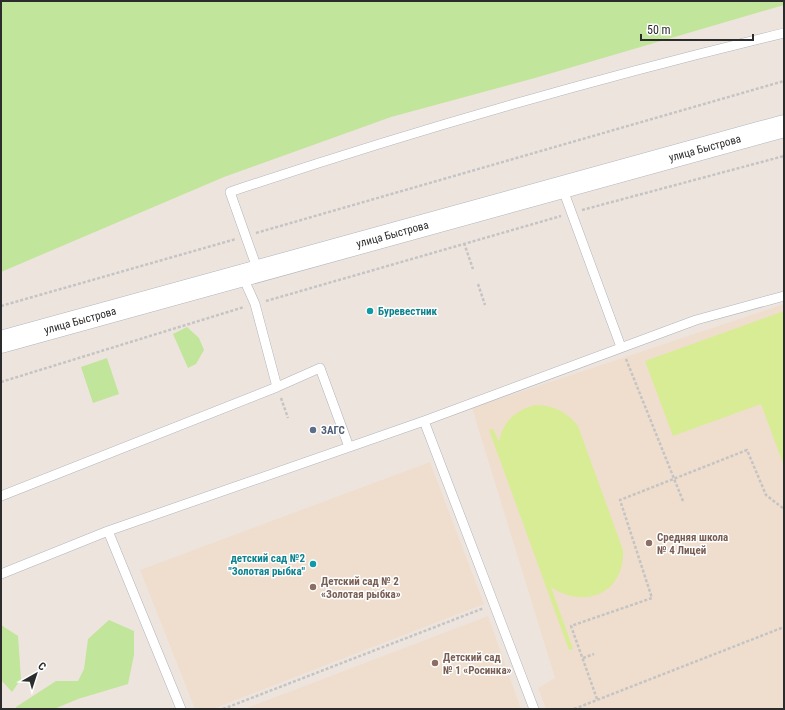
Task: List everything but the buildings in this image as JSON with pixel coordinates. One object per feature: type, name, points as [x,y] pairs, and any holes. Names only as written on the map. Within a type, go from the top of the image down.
[{"type":"street","name":"улица Быстрова","points":[[1,342],[784,126]]},
{"type":"lane","points":[[277,387],[255,304],[245,236],[230,192],[522,100],[681,58],[784,33]]},
{"type":"lane","points":[[562,187],[621,347]]},
{"type":"lane","points":[[1,574],[108,531],[424,421],[696,320],[784,296]]},
{"type":"lane","points":[[1,496],[277,387],[320,368],[349,447]]},
{"type":"lane","points":[[424,421],[534,709]]},
{"type":"lane","points":[[108,531],[180,709]]},
{"type":"path","points":[[1,306],[784,81]]},
{"type":"path","points":[[1,382],[255,304],[464,243],[784,156]]},
{"type":"path","points":[[464,243],[473,269]]},
{"type":"path","points":[[478,284],[485,305]]},
{"type":"path","points":[[621,347],[683,501]]},
{"type":"path","points":[[281,399],[288,418]]},
{"type":"path","points":[[597,699],[571,626],[652,598],[620,500],[747,450],[766,495],[784,510]]},
{"type":"path","points":[[223,709],[495,604]]},
{"type":"path","points":[[574,709],[784,627]]},
{"type":"path","points":[[583,658],[594,654]]},
{"type":"shaded area","name":"Средняя школа № 4 Лицей","points":[[784,304],[784,709],[546,709],[538,688],[555,678],[472,408]]},
{"type":"shaded area","name":"Детский сад № 2 «Золотая рыбка»","points":[[430,462],[484,604],[213,709],[195,709],[140,570]]},
{"type":"shaded area","name":"Детский сад № 1 «Росинка»","points":[[488,616],[521,709],[244,709]]},
{"type":"green space","points":[[1,1],[784,1],[784,5],[535,78],[391,117],[224,177],[1,272]]},
{"type":"green space","points":[[784,311],[784,466],[761,404],[673,436],[645,361]]},
{"type":"green space","points":[[187,327],[199,338],[204,350],[196,364],[188,368],[173,334]]},
{"type":"green space","points":[[107,358],[119,394],[93,403],[81,367]]},
{"type":"green space","points":[[535,405],[548,406],[559,410],[569,416],[578,426],[623,550],[622,565],[617,577],[610,587],[600,593],[589,597],[577,597],[564,594],[551,587],[573,649],[569,650],[489,430],[493,429],[499,442],[503,428],[511,418],[522,410]]},
{"type":"green space","points":[[109,620],[134,631],[134,655],[128,684],[78,699],[54,709],[17,709],[16,707],[56,681],[78,681],[84,669],[88,639]]},
{"type":"green space","points":[[1,625],[18,636],[21,679],[12,692],[1,680]]},
{"type":"place","name":"Буревестник","points":[[370,311]]},
{"type":"place","name":"ЗАГС","points":[[313,430]]},
{"type":"place","name":"Средняя школа № 4 Лицей","points":[[649,543]]},
{"type":"place","name":"детский сад №2 \"Золотая рыбка\"","points":[[313,564]]},
{"type":"place","name":"Детский сад № 2 «Золотая рыбка»","points":[[313,587]]},
{"type":"place","name":"Детский сад № 1 «Росинка»","points":[[435,663]]}]
